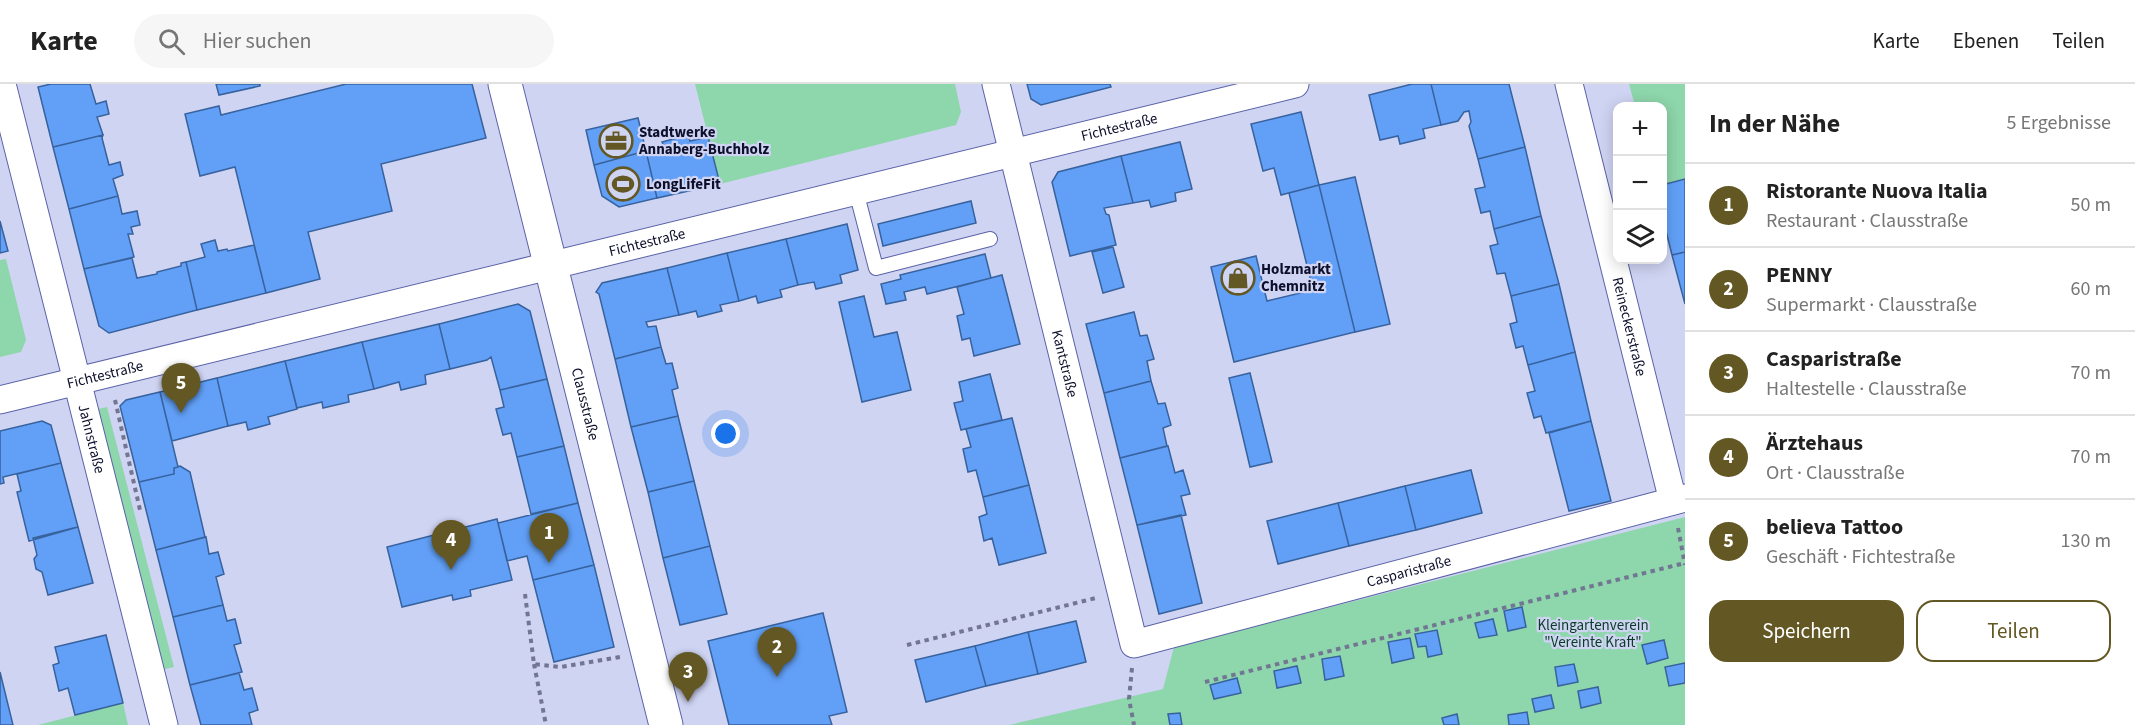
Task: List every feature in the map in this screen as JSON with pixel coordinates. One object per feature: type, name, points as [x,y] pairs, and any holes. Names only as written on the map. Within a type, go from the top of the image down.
[{"type":"main road","name":"Clausstraße","points":[[505,84],[666,725]]},
{"type":"street","name":"Jahnstraße","points":[[2,84],[164,725]]},
{"type":"street","name":"Kantstraße","points":[[996,84],[1134,644]]},
{"type":"street","name":"Fichtestraße","points":[[0,400],[1295,84]]},
{"type":"street","name":"Reineckerstraße","points":[[1569,84],[1679,500]]},
{"type":"street","name":"Casparistraße","points":[[1134,644],[1679,500]]},
{"type":"lane","points":[[856,191],[876,267],[990,239]]},
{"type":"path","points":[[1205,682],[1685,564],[1679,500]]},
{"type":"path","points":[[907,645],[1120,592]]},
{"type":"path","points":[[525,594],[534,663],[546,725]]},
{"type":"path","points":[[1134,644],[1129,699],[1134,725]]},
{"type":"path","points":[[534,663],[561,667],[648,652]]},
{"type":"green space","points":[[695,84],[955,84],[961,112],[956,125],[720,184]]},
{"type":"green space","points":[[1629,84],[1685,84],[1685,179],[1667,184],[1667,102],[1634,102]]},
{"type":"green space","points":[[6,259],[26,340],[21,352],[0,357],[0,260]]},
{"type":"green space","points":[[107,407],[174,667],[161,670],[94,410]]},
{"type":"green space","name":"Kleingartenverein \"Vereinte Kraft\"","points":[[1685,517],[1685,725],[1009,725],[1163,689],[1174,647]]},
{"type":"green space","points":[[123,703],[128,725],[38,725]]},
{"type":"building","points":[[51,84],[90,84],[96,104],[106,101],[109,114],[97,117],[103,135],[53,147],[38,87]]},
{"type":"building","points":[[216,84],[260,84],[260,86],[219,95]]},
{"type":"building","points":[[346,84],[472,84],[486,138],[381,164],[392,211],[308,232],[320,279],[266,293],[235,167],[200,176],[185,114],[219,106],[221,115]]},
{"type":"building","points":[[1027,84],[1110,84],[1111,87],[1041,105],[1031,99]]},
{"type":"building","points":[[1412,84],[1431,84],[1441,125],[1423,129],[1425,138],[1400,144],[1398,136],[1380,140],[1369,95]]},
{"type":"building","points":[[1431,84],[1509,84],[1525,147],[1478,159],[1469,126],[1471,122],[1469,111],[1464,112],[1458,121],[1441,125]]},
{"type":"building","points":[[1301,112],[1319,185],[1281,195],[1274,168],[1263,171],[1251,124]]},
{"type":"building","points":[[638,118],[646,151],[594,165],[586,130]]},
{"type":"building","points":[[103,135],[109,165],[120,162],[123,175],[113,179],[118,196],[69,209],[53,147]]},
{"type":"building","points":[[688,135],[690,141],[708,137],[720,184],[657,198],[646,151],[664,147],[662,142]]},
{"type":"building","points":[[1180,142],[1192,189],[1175,193],[1176,201],[1151,207],[1149,200],[1133,203],[1121,156]]},
{"type":"building","points":[[1525,147],[1541,216],[1494,229],[1490,211],[1481,213],[1475,189],[1485,187],[1478,159]]},
{"type":"building","points":[[646,151],[657,198],[619,207],[602,196],[594,165]]},
{"type":"building","points":[[1121,156],[1133,203],[1104,208],[1106,214],[1109,215],[1116,245],[1070,256],[1052,182],[1058,172]]},
{"type":"building","points":[[1355,177],[1390,324],[1355,332],[1319,185]]},
{"type":"building","points":[[1685,179],[1685,252],[1672,255],[1667,235],[1667,184]]},
{"type":"building","name":"Holzmarkt Chemnitz","points":[[1319,185],[1355,332],[1234,362],[1211,267],[1256,256],[1267,301],[1313,290],[1289,193]]},
{"type":"building","points":[[118,196],[122,214],[137,211],[140,225],[131,227],[133,234],[128,234],[134,257],[84,269],[69,209]]},
{"type":"building","points":[[971,201],[976,223],[883,246],[878,224]]},
{"type":"building","points":[[1541,216],[1559,284],[1511,296],[1505,273],[1497,274],[1490,246],[1498,244],[1494,229]]},
{"type":"building","points":[[0,221],[8,251],[0,253]]},
{"type":"building","points":[[847,224],[858,270],[840,275],[842,283],[816,289],[814,282],[798,285],[786,239]]},
{"type":"building","points":[[786,239],[798,285],[780,290],[782,297],[758,303],[756,296],[739,301],[727,253]]},
{"type":"building","points":[[215,240],[218,251],[254,245],[266,293],[197,310],[186,262],[205,257],[201,244]]},
{"type":"building","points":[[1113,247],[1124,287],[1103,293],[1092,252]]},
{"type":"building","points":[[1685,252],[1685,304],[1672,255]]},
{"type":"building","points":[[727,253],[739,301],[720,305],[722,311],[698,317],[696,311],[679,315],[667,268]]},
{"type":"building","points":[[985,254],[991,278],[927,294],[925,287],[904,292],[906,300],[886,304],[881,284],[901,279],[900,275]]},
{"type":"building","points":[[132,258],[137,278],[157,274],[157,272],[181,266],[181,263],[186,262],[197,310],[109,333],[99,326],[84,269]]},
{"type":"building","points":[[667,268],[679,315],[646,322],[648,327],[656,326],[661,347],[615,359],[599,294],[596,292],[602,283]]},
{"type":"building","points":[[1002,275],[1020,344],[974,356],[970,338],[962,340],[957,316],[964,314],[957,287]]},
{"type":"building","points":[[1559,284],[1575,352],[1528,365],[1523,346],[1516,348],[1510,324],[1517,322],[1511,296]]},
{"type":"building","points":[[864,296],[874,337],[897,332],[911,390],[862,402],[839,302]]},
{"type":"building","points":[[518,304],[530,311],[547,379],[500,390],[491,357],[450,369],[439,324]]},
{"type":"building","points":[[1134,312],[1140,336],[1147,335],[1154,359],[1147,361],[1151,381],[1104,393],[1086,324]]},
{"type":"building","points":[[439,324],[450,369],[425,375],[426,384],[401,390],[399,382],[374,389],[362,342]]},
{"type":"building","points":[[362,342],[374,389],[348,395],[349,402],[323,408],[322,402],[297,408],[285,361]]},
{"type":"building","points":[[661,347],[666,364],[672,363],[678,388],[672,390],[678,416],[631,427],[615,359]]},
{"type":"building","points":[[1575,352],[1591,421],[1546,433],[1541,416],[1534,418],[1527,393],[1535,391],[1528,365]]},
{"type":"building","points":[[285,361],[297,409],[268,417],[270,424],[248,430],[246,422],[228,426],[217,378]]},
{"type":"building","points":[[1250,373],[1272,462],[1250,467],[1229,378]]},
{"type":"building","points":[[990,374],[1002,420],[961,430],[954,403],[963,401],[959,382]]},
{"type":"building","points":[[217,378],[228,426],[172,441],[160,392]]},
{"type":"building","points":[[547,379],[564,446],[517,457],[511,433],[503,435],[496,409],[504,407],[500,390]]},
{"type":"building","points":[[1151,381],[1158,404],[1165,403],[1171,425],[1163,428],[1167,446],[1120,458],[1104,393]]},
{"type":"building","points":[[160,392],[178,467],[174,468],[174,474],[139,482],[120,406],[126,400]]},
{"type":"building","points":[[678,416],[694,481],[648,492],[631,427]]},
{"type":"building","points":[[1012,418],[1029,485],[983,497],[976,470],[968,472],[963,449],[971,447],[966,429]]},
{"type":"building","points":[[42,421],[51,425],[61,463],[3,477],[4,483],[0,484],[0,431]]},
{"type":"building","points":[[1591,421],[1611,501],[1569,511],[1549,433]]},
{"type":"building","points":[[564,446],[578,503],[531,514],[517,457]]},
{"type":"building","points":[[1168,446],[1175,473],[1183,470],[1190,494],[1181,496],[1186,515],[1137,525],[1120,458]]},
{"type":"building","points":[[61,463],[78,527],[29,541],[17,492],[21,491],[17,474]]},
{"type":"building","points":[[180,466],[190,472],[205,537],[156,550],[139,482],[174,474],[174,468]]},
{"type":"building","points":[[1471,470],[1482,513],[1416,530],[1405,486]]},
{"type":"building","points":[[694,481],[710,546],[663,558],[648,492]]},
{"type":"building","points":[[1029,485],[1046,553],[999,565],[992,538],[984,541],[979,517],[987,514],[983,497]]},
{"type":"building","points":[[1405,486],[1416,530],[1349,546],[1338,503]]},
{"type":"building","points":[[578,503],[594,565],[533,580],[527,556],[507,561],[498,523]]},
{"type":"building","points":[[1338,503],[1349,546],[1278,564],[1267,521]]},
{"type":"building","points":[[1181,515],[1202,603],[1159,614],[1137,525]]},
{"type":"building","points":[[497,519],[512,580],[470,590],[471,596],[453,600],[452,595],[402,607],[387,547]]},
{"type":"building","points":[[78,527],[93,583],[48,595],[42,572],[36,569],[34,559],[37,555],[33,538]]},
{"type":"building","points":[[206,537],[209,554],[218,552],[224,574],[216,577],[223,605],[173,617],[156,550]]},
{"type":"building","points":[[710,546],[727,614],[680,625],[663,558]]},
{"type":"building","points":[[594,565],[614,647],[554,662],[533,580]]},
{"type":"building","points":[[223,605],[227,621],[235,619],[241,643],[234,645],[242,672],[190,685],[173,617]]},
{"type":"building","points":[[1522,607],[1526,627],[1508,631],[1504,611]]},
{"type":"building","points":[[823,613],[847,712],[829,716],[832,725],[729,725],[708,641]]},
{"type":"building","points":[[1493,619],[1497,635],[1479,638],[1475,623]]},
{"type":"building","points":[[1076,621],[1086,662],[1038,674],[1028,632]]},
{"type":"building","points":[[1437,630],[1442,654],[1428,657],[1426,646],[1418,647],[1415,634]]},
{"type":"building","points":[[1028,632],[1038,674],[986,686],[975,646]]},
{"type":"building","points":[[106,635],[123,703],[75,715],[68,688],[59,691],[53,665],[59,663],[55,647]]},
{"type":"building","points":[[1410,638],[1414,658],[1392,663],[1388,642]]},
{"type":"building","points":[[1664,640],[1668,658],[1647,664],[1642,645]]},
{"type":"building","points":[[975,646],[986,686],[926,702],[915,660]]},
{"type":"building","points":[[1340,656],[1344,676],[1325,680],[1322,659]]},
{"type":"building","points":[[1685,663],[1685,683],[1669,686],[1665,667]]},
{"type":"building","points":[[1574,664],[1578,682],[1558,686],[1555,667]]},
{"type":"building","points":[[1297,666],[1301,683],[1277,688],[1274,671]]},
{"type":"building","points":[[0,672],[13,725],[0,725]]},
{"type":"building","points":[[239,673],[244,690],[252,688],[258,710],[249,713],[252,725],[201,725],[190,685]]},
{"type":"building","points":[[1237,678],[1241,693],[1214,699],[1210,685]]},
{"type":"building","points":[[1598,687],[1601,703],[1581,708],[1578,691]]},
{"type":"building","points":[[1551,695],[1554,708],[1535,712],[1532,699]]},
{"type":"building","points":[[1527,712],[1529,725],[1509,725],[1508,715]]},
{"type":"building","points":[[1180,713],[1182,725],[1170,725],[1168,714]]},
{"type":"building","points":[[1457,714],[1459,725],[1444,725],[1442,718]]},
{"type":"place","name":"Stadtwerke Annaberg-Buchholz","points":[[616,141]]},
{"type":"place","name":"LongLifeFit","points":[[623,184]]},
{"type":"place","name":"Holzmarkt Chemnitz","points":[[1238,278]]},
{"type":"place","name":"believa Tattoo","points":[[181,413]]},
{"type":"place","name":"Ristorante Nuova Italia","points":[[549,563]]},
{"type":"place","name":"Ärztehaus","points":[[451,570]]},
{"type":"place","name":"PENNY","points":[[777,677]]},
{"type":"place","name":"Casparistraße","points":[[688,702]]}]
